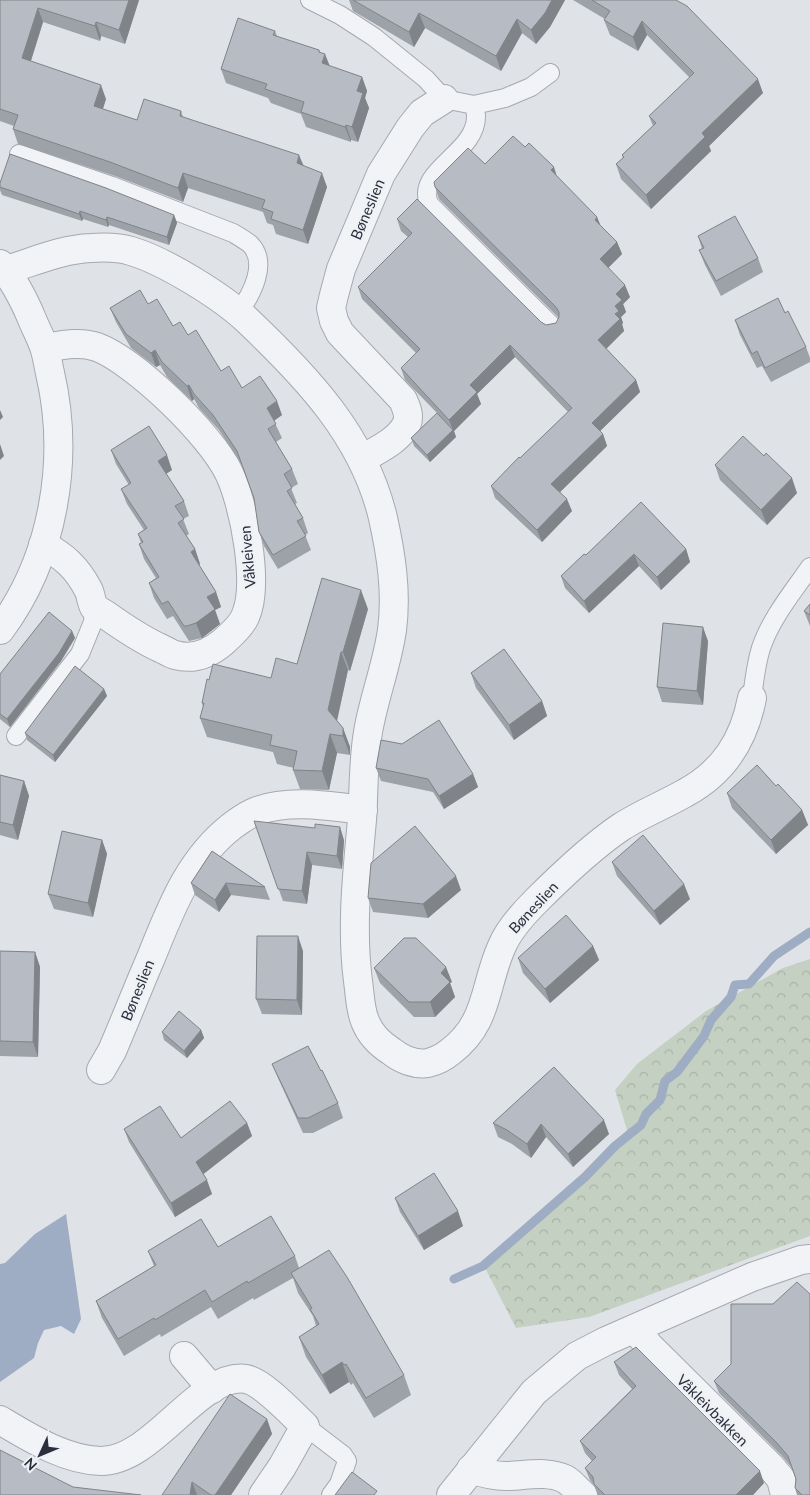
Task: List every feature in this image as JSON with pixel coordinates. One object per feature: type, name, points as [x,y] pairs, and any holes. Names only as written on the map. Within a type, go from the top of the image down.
[{"type":"street","name":"Bøneslien","points":[[362,459],[389,443],[401,432],[407,421],[407,411],[403,400],[340,333],[334,321],[332,308],[334,294],[342,269],[381,174],[410,128],[422,114],[444,99]]},
{"type":"street","name":"Bøneslien","points":[[3,267],[86,248],[110,247],[147,256],[192,281],[239,312],[297,369],[323,398],[362,459],[382,515],[392,573],[394,599],[392,630],[385,669],[374,702],[368,734],[354,917],[356,966],[361,1004],[366,1022],[374,1037],[397,1056],[413,1062],[428,1063],[452,1051],[462,1042],[473,1028],[482,1010],[497,956],[504,940],[514,925],[534,903],[600,843],[630,822],[687,793],[721,766],[734,749],[743,731],[752,698]]},
{"type":"street","points":[[0,630],[30,580],[43,545],[56,487],[59,437],[54,390],[45,348],[25,302],[3,267]]},
{"type":"street","name":"Våkleiven","points":[[45,348],[75,344],[95,347],[108,352],[138,373],[184,414],[210,444],[229,472],[240,501],[247,535],[250,602],[245,617],[233,632],[216,648],[206,654],[194,657],[175,655],[135,635],[94,607]]},
{"type":"street","points":[[43,545],[62,555],[81,577],[89,591],[94,607]]},
{"type":"street","name":"Bøneslien","points":[[101,1070],[112,1051],[172,905],[189,873],[204,852],[223,833],[242,818],[257,811],[276,806],[320,805],[363,810]]},
{"type":"street","points":[[451,1495],[534,1392],[578,1356],[752,1277],[801,1260],[810,1259]]},
{"type":"street","name":"Våkleivbakken","points":[[635,1329],[649,1346],[771,1467],[781,1479],[785,1495]]},
{"type":"street","points":[[184,1356],[212,1389]]},
{"type":"street","points":[[0,1420],[64,1454],[87,1460],[102,1461],[117,1458],[144,1443],[212,1389],[229,1382],[247,1379],[268,1392],[305,1426],[264,1495]]},
{"type":"street","points":[[471,1470],[498,1476],[551,1475],[565,1479],[583,1495]]},
{"type":"lane","points":[[310,0],[340,15],[374,37],[426,79],[444,99],[474,105],[505,98],[531,87],[550,73]]},
{"type":"lane","points":[[474,105],[477,118],[470,137],[434,176],[428,186],[426,196],[429,204],[553,327]]},
{"type":"lane","points":[[19,154],[159,204],[233,233],[250,244],[256,255],[258,269],[256,282],[239,312]]},
{"type":"lane","name":"Bøneslien","points":[[752,698],[754,675],[761,647],[776,618],[810,567]]},
{"type":"lane","points":[[16,736],[80,654],[93,622],[94,607]]},
{"type":"lane","points":[[305,1426],[343,1455],[347,1462],[339,1484],[331,1495]]},
{"type":"green space","points":[[810,959],[810,1236],[589,1317],[516,1328],[482,1262],[574,1192],[627,1130],[615,1090],[637,1064],[706,1011],[783,968]]},
{"type":"water","points":[[66,1214],[81,1319],[74,1334],[61,1326],[44,1330],[34,1358],[0,1382],[0,1264],[5,1263],[35,1234]]},
{"type":"building","points":[[0,0],[129,0],[119,30],[96,22],[95,26],[38,8],[22,58],[101,85],[94,106],[137,120],[144,99],[181,111],[180,116],[299,155],[297,163],[322,173],[303,230],[271,219],[273,212],[262,208],[265,200],[183,173],[178,188],[110,162],[13,129],[18,115],[0,109]]},
{"type":"building","points":[[353,0],[552,0],[545,13],[531,30],[517,19],[496,56],[419,13],[409,32]]},
{"type":"building","points":[[592,0],[676,0],[687,6],[758,79],[702,133],[705,137],[646,195],[616,164],[624,157],[622,155],[656,123],[649,116],[694,73],[642,21],[633,37],[604,20],[610,11]]},
{"type":"building","points":[[238,18],[275,31],[273,35],[319,50],[319,52],[325,54],[322,63],[362,77],[357,91],[363,93],[352,127],[346,125],[345,127],[301,112],[304,102],[265,89],[267,84],[221,69]]},
{"type":"building","points":[[513,136],[525,147],[529,143],[554,167],[551,170],[597,217],[595,220],[617,242],[600,259],[625,285],[616,294],[622,300],[615,306],[619,311],[615,314],[620,319],[598,340],[636,380],[592,423],[603,434],[551,484],[567,499],[537,530],[491,486],[572,408],[510,345],[470,385],[477,392],[449,420],[401,368],[420,349],[358,287],[412,233],[397,219],[417,199],[541,322],[546,325],[556,323],[559,312],[556,307],[435,187],[434,182],[468,148],[485,164]]},
{"type":"building","points":[[10,154],[106,188],[174,215],[167,237],[107,217],[106,220],[80,211],[79,214],[0,187]]},
{"type":"building","points":[[735,216],[758,258],[716,281],[699,250],[704,248],[698,236]]},
{"type":"building","points":[[140,290],[148,304],[157,299],[173,326],[180,322],[188,335],[196,330],[221,371],[229,366],[242,388],[260,376],[277,401],[267,408],[276,424],[268,429],[292,469],[284,474],[292,488],[287,491],[303,518],[297,521],[306,536],[273,555],[259,532],[254,498],[237,451],[213,415],[194,394],[189,385],[187,386],[162,362],[155,350],[151,353],[126,334],[110,308]]},
{"type":"building","points":[[778,298],[785,313],[788,311],[806,347],[765,368],[757,351],[752,354],[735,320]]},
{"type":"building","points":[[437,413],[453,430],[427,455],[411,438]]},
{"type":"building","points":[[149,426],[167,455],[158,461],[184,501],[175,506],[184,519],[178,523],[195,549],[191,552],[216,592],[207,597],[215,609],[196,623],[187,626],[184,626],[168,601],[162,604],[149,583],[159,577],[139,544],[143,542],[138,534],[147,528],[121,489],[131,483],[111,450]]},
{"type":"building","points":[[743,436],[764,456],[766,453],[792,478],[761,510],[715,465]]},
{"type":"building","points":[[641,502],[686,549],[657,577],[634,554],[584,601],[561,576],[584,554],[586,555]]},
{"type":"building","points":[[322,578],[361,590],[343,652],[341,652],[328,710],[343,728],[343,736],[330,734],[322,771],[293,770],[297,751],[270,745],[272,735],[200,718],[204,703],[202,703],[207,679],[209,680],[213,664],[271,678],[276,658],[297,664]]},
{"type":"building","points":[[810,604],[810,615],[804,611]]},
{"type":"building","points":[[49,612],[72,631],[59,653],[7,719],[0,714],[0,674]]},
{"type":"building","points":[[663,623],[703,627],[697,691],[657,687]]},
{"type":"building","points":[[504,649],[542,701],[509,725],[471,673]]},
{"type":"building","points":[[75,666],[104,689],[53,755],[25,733]]},
{"type":"building","points":[[439,720],[473,774],[439,796],[428,779],[376,768],[381,740],[402,744]]},
{"type":"building","points":[[757,765],[802,810],[771,840],[727,793]]},
{"type":"building","points":[[0,775],[24,781],[13,825],[0,822]]},
{"type":"building","points":[[254,821],[315,828],[315,824],[340,827],[337,856],[307,852],[302,891],[278,889]]},
{"type":"building","points":[[415,826],[456,876],[423,904],[368,898],[371,863]]},
{"type":"building","points":[[62,831],[102,840],[88,903],[48,894]]},
{"type":"building","points":[[643,835],[684,884],[654,911],[612,862]]},
{"type":"building","points":[[212,851],[265,887],[226,883],[215,900],[191,883]]},
{"type":"building","points":[[566,915],[593,946],[545,989],[518,958]]},
{"type":"building","points":[[257,936],[298,936],[297,1000],[256,999]]},
{"type":"building","points":[[404,938],[416,938],[446,967],[441,973],[450,982],[430,1002],[409,1002],[374,968]]},
{"type":"building","points":[[0,951],[35,952],[33,1042],[0,1041]]},
{"type":"building","points":[[179,1011],[201,1030],[184,1051],[162,1032]]},
{"type":"building","points":[[308,1046],[338,1103],[308,1118],[298,1118],[272,1064]]},
{"type":"building","points":[[554,1067],[604,1120],[568,1154],[541,1124],[527,1144],[493,1123]]},
{"type":"building","points":[[230,1101],[247,1123],[196,1162],[207,1180],[171,1203],[124,1129],[160,1106],[181,1138]]},
{"type":"building","points":[[434,1173],[458,1211],[418,1236],[395,1198]]},
{"type":"building","points":[[271,1216],[295,1256],[212,1302],[205,1290],[155,1320],[154,1318],[118,1339],[96,1301],[156,1265],[148,1251],[201,1219],[218,1247]]},
{"type":"building","points":[[329,1250],[347,1277],[404,1375],[366,1398],[346,1364],[344,1365],[342,1362],[322,1375],[299,1337],[319,1324],[310,1309],[312,1308],[291,1273]]},
{"type":"building","points":[[797,1282],[810,1294],[810,1495],[802,1495],[795,1488],[796,1479],[788,1456],[714,1381],[731,1364],[731,1304],[773,1304]]},
{"type":"building","points":[[636,1347],[760,1471],[736,1495],[604,1495],[594,1484],[593,1477],[585,1468],[596,1457],[580,1441],[636,1386],[614,1362]]},
{"type":"building","points":[[230,1394],[267,1419],[215,1495],[211,1495],[192,1482],[190,1495],[162,1495]]},
{"type":"building","points":[[0,1450],[73,1487],[141,1495],[0,1495]]},
{"type":"building","points":[[352,1472],[377,1491],[374,1495],[335,1495]]},
{"type":"waterway","points":[[454,1279],[483,1266],[585,1177],[615,1146],[641,1125],[646,1114],[660,1100],[665,1081],[677,1072],[704,1036],[711,1020],[731,997],[735,985],[749,984],[774,956],[810,932]]}]
